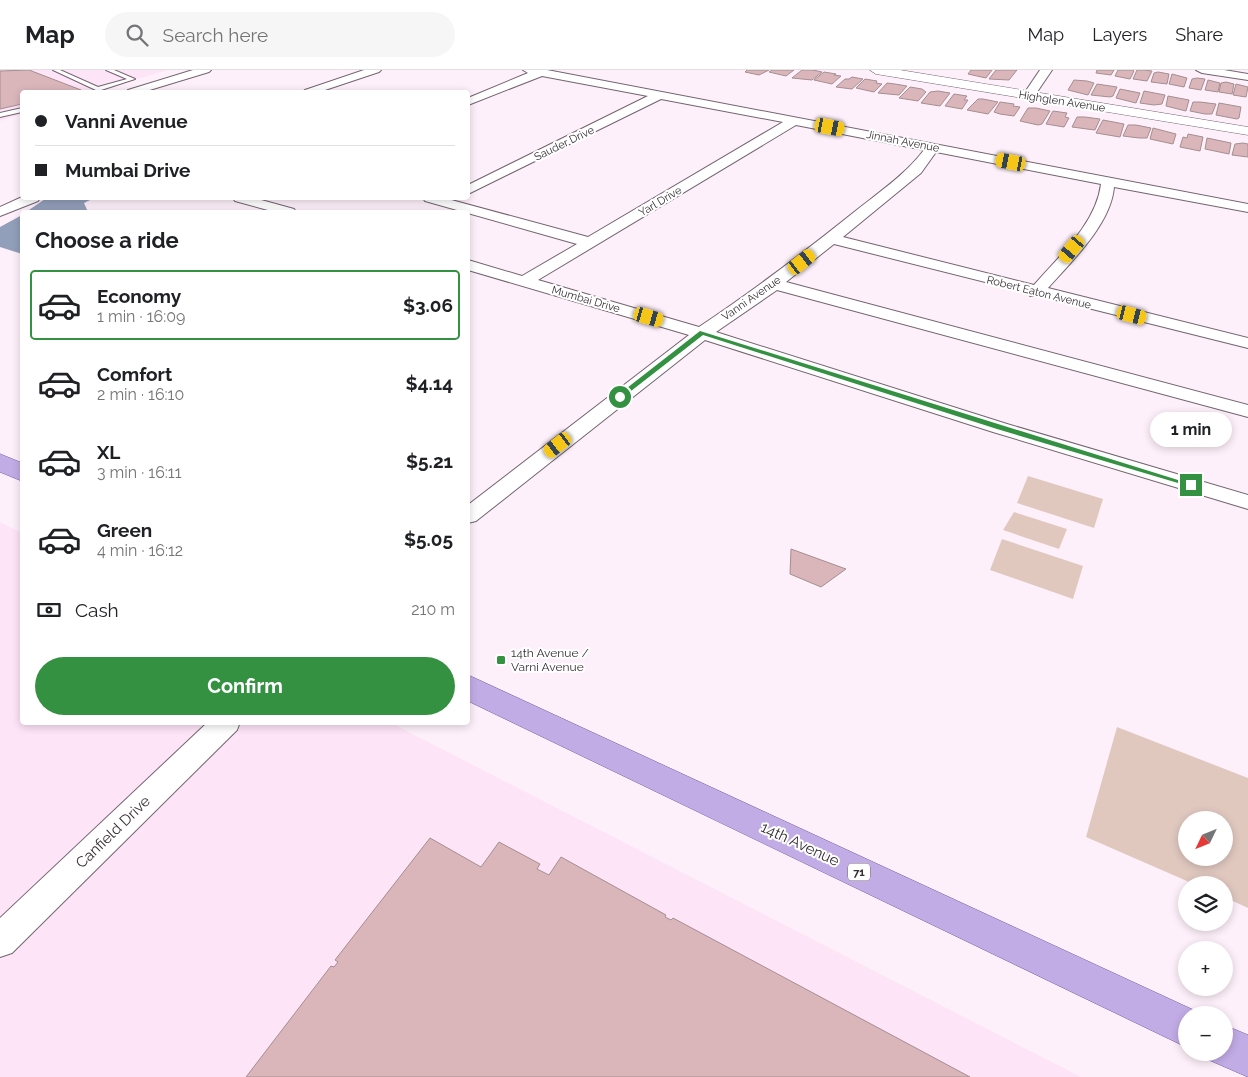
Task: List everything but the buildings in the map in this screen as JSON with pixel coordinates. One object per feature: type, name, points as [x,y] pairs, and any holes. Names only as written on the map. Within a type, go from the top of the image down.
[{"type":"main road","points":[[0,462],[20,472]]},
{"type":"main road","name":"14th Avenue","points":[[470,688],[1178,1023]]},
{"type":"main road","points":[[1233,1049],[1248,1056]]},
{"type":"street","points":[[139,90],[205,70]]},
{"type":"street","points":[[315,90],[375,70]]},
{"type":"street","name":"Highglen Avenue","points":[[876,70],[1248,132]]},
{"type":"street","points":[[1028,95],[1046,70]]},
{"type":"street","points":[[1202,70],[1248,77]]},
{"type":"street","points":[[470,101],[535,71]]},
{"type":"street","name":"Jinnah Avenue","points":[[535,71],[1248,208]]},
{"type":"street","name":"Sauder Drive","points":[[470,189],[660,95]]},
{"type":"street","name":"Yarl Drive","points":[[524,281],[796,120]]},
{"type":"street","name":"Vanni Avenue","points":[[470,514],[702,333],[774,284],[831,239],[916,170],[933,147]]},
{"type":"street","points":[[1036,292],[1095,221],[1109,191],[1108,181]]},
{"type":"street","points":[[0,212],[28,200]]},
{"type":"street","points":[[249,200],[282,210]]},
{"type":"street","points":[[427,210],[442,200]]},
{"type":"street","points":[[446,200],[591,243]]},
{"type":"street","name":"Robert Eaton Avenue","points":[[831,239],[1036,292],[1248,343]]},
{"type":"street","name":"Mumbai Drive","points":[[470,266],[702,333],[1000,428],[1248,502]]},
{"type":"street","points":[[774,284],[1248,411]]},
{"type":"street","name":"Canfield Drive","points":[[0,940],[223,725]]},
{"type":"lane","points":[[56,70],[98,89]]},
{"type":"lane","points":[[94,90],[132,79],[109,70]]},
{"type":"lane","points":[[0,115],[20,110]]},
{"type":"shaded area","points":[[0,70],[168,70],[101,90],[20,90],[20,115],[0,121]]},
{"type":"shaded area","points":[[1028,476],[1103,499],[1094,528],[1017,503]]},
{"type":"shaded area","points":[[1014,512],[1067,529],[1059,549],[1003,530]]},
{"type":"shaded area","points":[[0,522],[20,532],[20,725],[395,725],[1081,1077],[0,1077]]},
{"type":"shaded area","points":[[1002,539],[1083,566],[1073,599],[990,570]]},
{"type":"shaded area","points":[[1117,727],[1248,778],[1248,908],[1233,901],[1233,876],[1178,877],[1086,837]]},
{"type":"water","points":[[44,200],[90,200],[84,203],[87,210],[29,210]]},
{"type":"water","points":[[20,216],[20,253],[0,247],[0,227]]},
{"type":"place","name":"14th Avenue / Varni Avenue","points":[[501,660]]},
{"type":"route","points":[[620,397],[702,333],[1000,428],[1191,485]]}]
